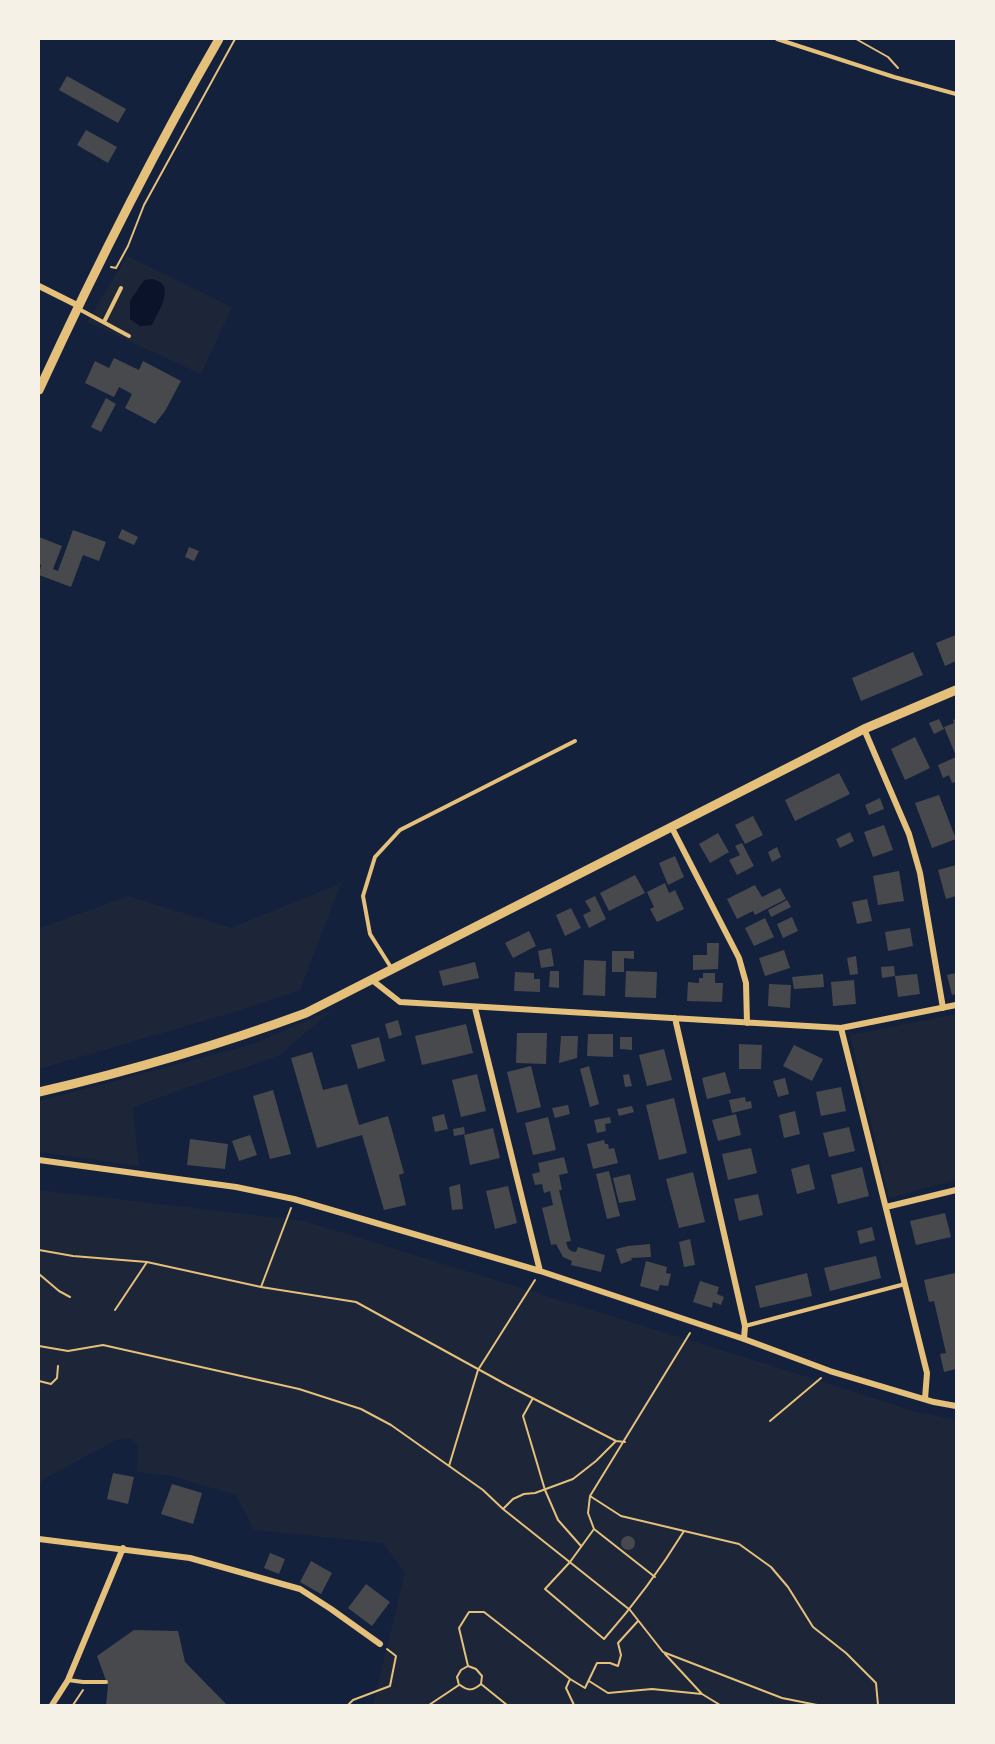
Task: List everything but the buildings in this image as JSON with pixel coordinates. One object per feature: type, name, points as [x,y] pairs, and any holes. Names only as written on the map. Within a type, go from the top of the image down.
[{"type":"main road","points":[[39,390],[78,307],[181,105],[219,39]]},
{"type":"main road","points":[[39,1092],[104,1077],[247,1035],[306,1013],[864,729],[956,690]]},
{"type":"street","points":[[39,286],[78,307]]},
{"type":"street","points":[[864,729],[909,834],[920,873],[943,1008]]},
{"type":"street","points":[[672,828],[739,958],[746,982],[747,1023]]},
{"type":"street","points":[[372,980],[400,1002],[841,1028],[956,1005]]},
{"type":"street","points":[[475,1008],[540,1271]]},
{"type":"street","points":[[675,1018],[745,1326],[744,1339]]},
{"type":"street","points":[[841,1028],[927,1373],[925,1399]]},
{"type":"street","points":[[39,1160],[236,1187],[294,1199],[540,1271],[744,1339],[830,1371],[956,1406]]},
{"type":"street","points":[[886,1207],[956,1190]]},
{"type":"street","points":[[39,1539],[190,1558],[300,1589],[380,1644]]},
{"type":"street","points":[[52,1705],[68,1680],[123,1548]]},
{"type":"lane","points":[[777,39],[894,77],[956,94]]},
{"type":"lane","points":[[104,322],[121,288]]},
{"type":"lane","points":[[78,307],[129,336]]},
{"type":"lane","points":[[392,969],[370,934],[363,896],[375,857],[400,830],[575,741]]},
{"type":"lane","points":[[745,1326],[905,1284]]},
{"type":"lane","points":[[68,1680],[106,1682]]},
{"type":"path","points":[[100,263],[116,268],[128,246],[144,205],[235,39]]},
{"type":"path","points":[[856,39],[888,57]]},
{"type":"path","points":[[261,1287],[294,1199]]},
{"type":"path","points":[[39,1250],[73,1256],[147,1262],[261,1287],[356,1302],[478,1370],[616,1441],[625,1442]]},
{"type":"path","points":[[115,1310],[147,1262]]},
{"type":"path","points":[[449,1466],[478,1370],[540,1271]]},
{"type":"path","points":[[39,1274],[70,1297]]},
{"type":"path","points":[[655,1577],[594,1529],[588,1513],[591,1496],[696,1323]]},
{"type":"path","points":[[39,1347],[68,1351],[104,1345],[299,1389],[361,1409],[391,1425],[483,1490],[503,1509],[630,1610],[663,1652],[702,1694],[720,1705]]},
{"type":"path","points":[[39,1381],[51,1384],[57,1378],[58,1366]]},
{"type":"path","points":[[770,1421],[830,1371]]},
{"type":"path","points":[[533,1398],[523,1416],[545,1490],[558,1520],[581,1546]]},
{"type":"path","points":[[503,1509],[513,1499],[524,1494],[545,1490],[573,1479],[597,1461],[616,1441]]},
{"type":"path","points":[[591,1496],[621,1515],[739,1544],[771,1568],[788,1587],[813,1627],[846,1653],[876,1683],[878,1705]]},
{"type":"path","points":[[594,1529],[570,1562],[545,1589],[604,1639],[655,1577],[684,1532]]},
{"type":"path","points":[[468,1666],[459,1628],[468,1612],[484,1612],[570,1679],[585,1688],[597,1663],[610,1663],[618,1666],[621,1655],[618,1643],[638,1621]]},
{"type":"path","points":[[348,1705],[353,1700],[390,1686],[396,1656],[380,1644]]},
{"type":"path","points":[[663,1652],[782,1698],[817,1705]]},
{"type":"path","points":[[468,1666],[476,1669],[482,1676],[481,1684],[474,1690],[466,1690],[459,1685],[457,1677],[461,1670],[468,1666]]},
{"type":"path","points":[[570,1679],[566,1688],[574,1705]]},
{"type":"path","points":[[589,1681],[608,1693],[652,1689],[702,1694]]},
{"type":"path","points":[[74,1705],[88,1682]]},
{"type":"path","points":[[481,1684],[507,1705]]},
{"type":"path","points":[[429,1705],[459,1685]]},
{"type":"shaded area","points":[[127,256],[232,307],[201,374],[87,322]]},
{"type":"shaded area","points":[[152,279],[164,286],[164,298],[152,325],[140,326],[130,319],[130,301],[144,280]]},
{"type":"shaded area","points":[[341,883],[300,990],[231,1013],[39,1069],[39,928],[129,896],[231,928]]},
{"type":"shaded area","points":[[332,1010],[280,1055],[133,1107],[139,1166],[39,1152],[39,1101],[253,1044]]},
{"type":"shaded area","points":[[956,1014],[956,1180],[889,1198],[850,1035]]},
{"type":"shaded area","points":[[39,1190],[305,1221],[916,1412],[956,1420],[956,1705],[373,1705],[405,1573],[383,1543],[254,1530],[236,1495],[171,1476],[137,1472],[138,1445],[132,1439],[116,1440],[42,1480],[39,1486]]}]
